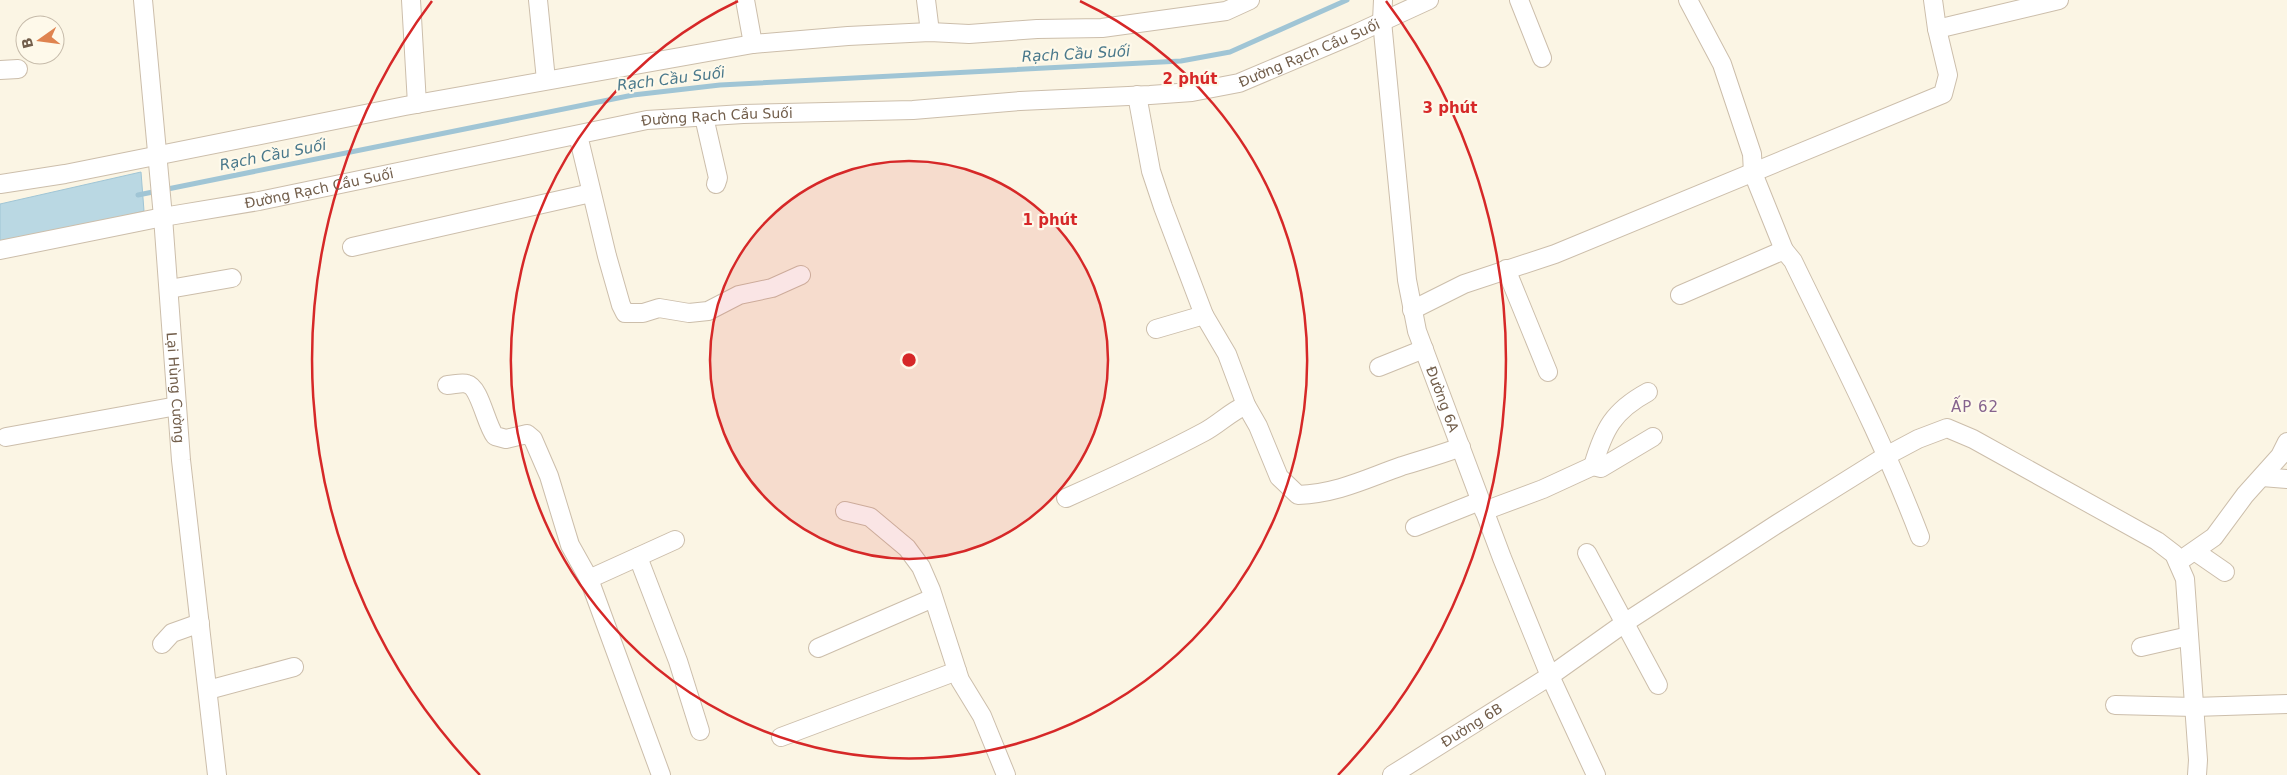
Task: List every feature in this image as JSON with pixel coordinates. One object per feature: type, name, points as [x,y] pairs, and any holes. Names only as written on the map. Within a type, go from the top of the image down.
[{"type":"street","name":"Lại Hùng Cường","points":[[143,0],[163,215],[181,460],[218,775]]},
{"type":"street","points":[[411,0],[417,104]]},
{"type":"street","points":[[538,0],[546,80]]},
{"type":"street","points":[[745,0],[753,44]]},
{"type":"street","points":[[926,0],[930,32]]},
{"type":"street","points":[[0,184],[158,159],[417,104],[753,44],[848,36],[930,32],[969,34],[1037,29],[1102,28],[1226,11],[1250,0]]},
{"type":"street","name":"Đường Rạch Cầu Suối","points":[[0,250],[163,215],[259,201],[647,120],[744,114],[913,110],[1020,101],[1192,92],[1239,84],[1382,11],[1429,0]]},
{"type":"street","points":[[1519,0],[1542,58]]},
{"type":"street","points":[[1688,0],[1722,64],[1752,154],[1754,173],[1784,250],[1793,261],[1846,367],[1898,479],[1920,537]]},
{"type":"street","points":[[1412,310],[1464,284],[1555,254],[1943,94],[1948,75],[1937,29],[1933,0]]},
{"type":"street","points":[[1937,29],[2059,0]]},
{"type":"street","name":"Đường 6A","points":[[1382,11],[1412,310],[1424,349],[1482,506],[1550,676],[1596,775]]},
{"type":"street","points":[[0,70],[18,69]]},
{"type":"street","points":[[1137,95],[1151,171],[1163,207],[1204,315],[1228,354],[1246,405],[1258,426],[1279,477],[1298,495],[1318,494],[1355,485],[1461,447]]},
{"type":"street","points":[[704,117],[718,178],[716,184]]},
{"type":"street","points":[[578,135],[607,256],[621,304],[626,313],[643,313],[659,308],[689,313],[708,311],[739,295],[772,288],[801,275]]},
{"type":"street","points":[[352,247],[591,192]]},
{"type":"street","points":[[1680,295],[1784,250]]},
{"type":"street","points":[[1506,269],[1548,372]]},
{"type":"street","points":[[168,289],[232,278]]},
{"type":"street","points":[[1156,329],[1204,315]]},
{"type":"street","points":[[1379,367],[1424,349]]},
{"type":"street","points":[[447,385],[467,383],[472,386],[480,399],[484,415],[495,436],[506,439],[527,434],[533,439],[549,476],[570,545],[589,579],[661,775]]},
{"type":"street","points":[[1593,466],[1606,429],[1628,403],[1648,392]]},
{"type":"street","points":[[1066,498],[1140,466],[1218,424],[1234,411],[1246,405]]},
{"type":"street","points":[[6,437],[177,406]]},
{"type":"street","name":"Đường 6B","points":[[1392,775],[1550,676],[1626,622],[1777,524],[1886,456],[1918,438],[1947,428],[1973,439],[2157,541],[2174,554],[2178,562]]},
{"type":"street","points":[[1415,527],[1543,489],[1593,466],[1601,468],[1653,436]]},
{"type":"street","points":[[2197,775],[2198,760],[2185,580],[2178,562],[2196,552],[2214,538],[2280,456],[2287,442]]},
{"type":"street","points":[[2262,477],[2287,479]]},
{"type":"street","points":[[845,510],[870,517],[907,548],[921,567],[960,680],[982,716],[1006,775]]},
{"type":"street","points":[[589,579],[675,540]]},
{"type":"street","points":[[2196,552],[2225,572]]},
{"type":"street","points":[[1587,553],[1626,622],[1658,685]]},
{"type":"street","points":[[638,557],[678,662],[700,731]]},
{"type":"street","points":[[818,648],[933,598]]},
{"type":"street","points":[[162,644],[172,633],[200,623]]},
{"type":"street","points":[[2141,647],[2189,636]]},
{"type":"street","points":[[208,690],[294,667]]},
{"type":"street","points":[[781,737],[957,672]]},
{"type":"street","points":[[2115,705],[2194,707],[2287,704]]},
{"type":"water","points":[[141,172],[144,211],[0,246],[0,204]]},
{"type":"waterway","name":"Rạch Cầu Suối","points":[[138,195],[633,95],[720,85],[1181,61],[1230,52],[1347,0]]},
{"type":"district","name":"ẤP 62","points":[[1975,407]]}]
